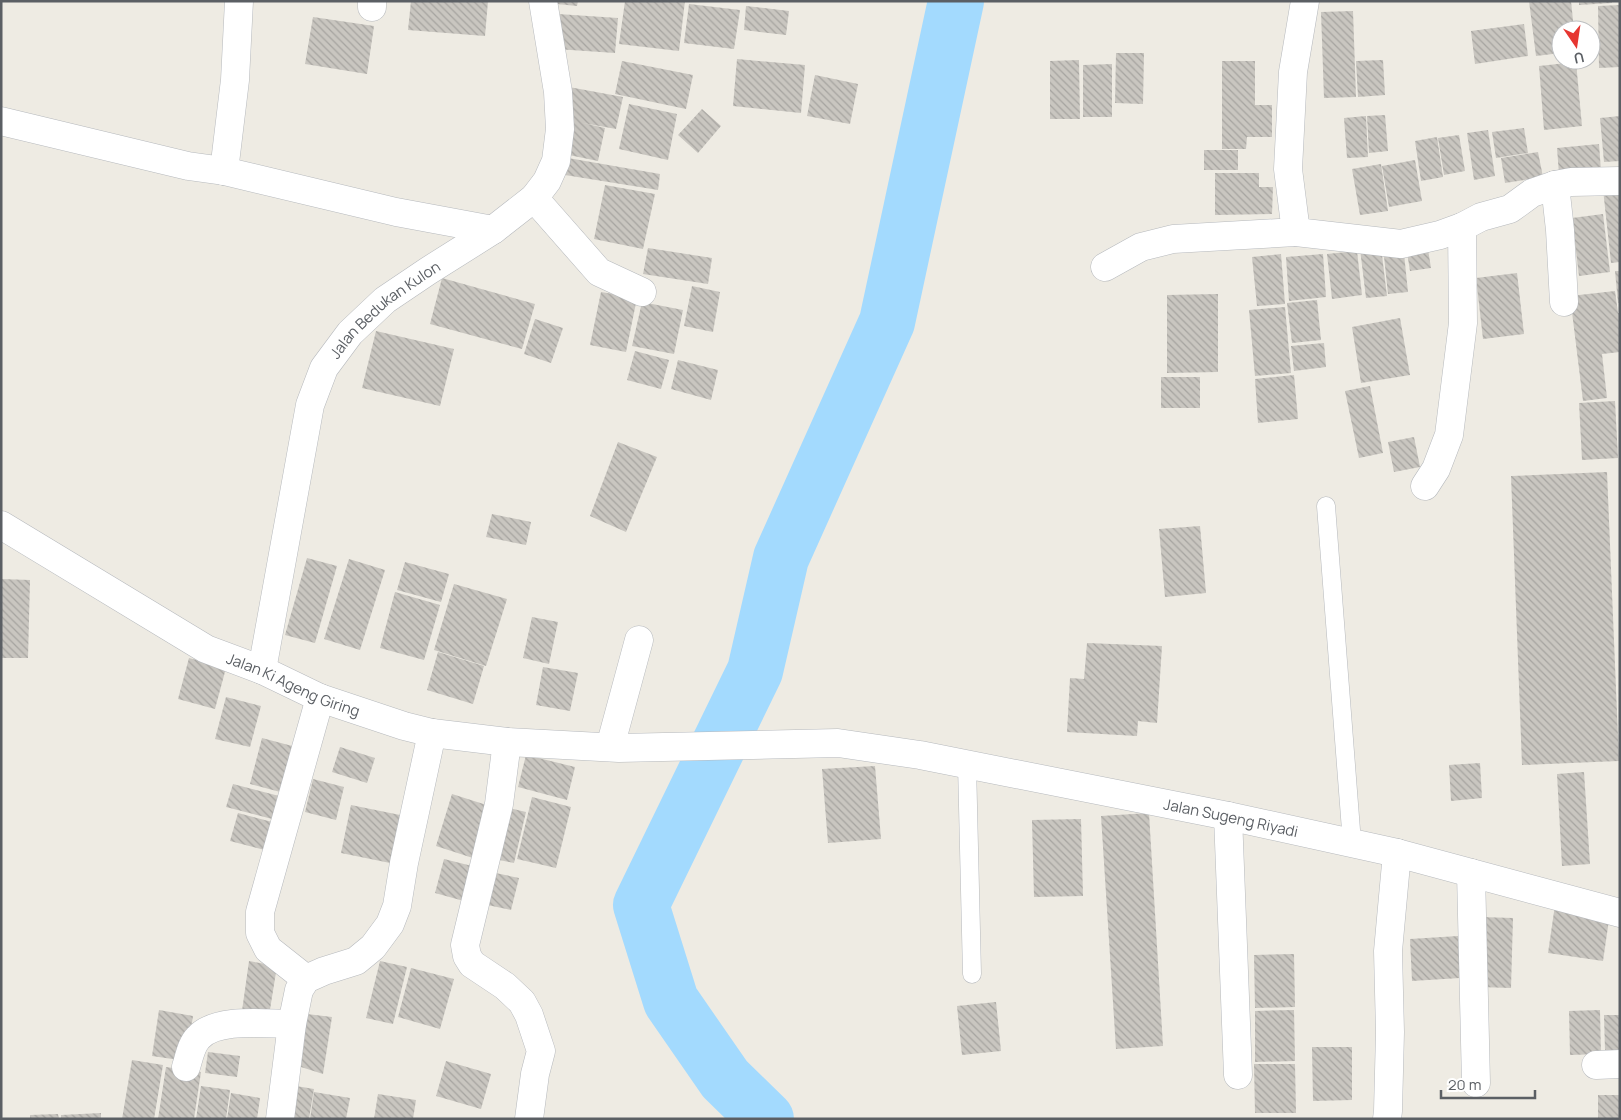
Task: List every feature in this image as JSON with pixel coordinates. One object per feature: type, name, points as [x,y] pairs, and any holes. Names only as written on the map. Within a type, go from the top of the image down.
[{"type":"street","points":[[224,171],[236,80],[239,1]]},
{"type":"street","name":"Jalan Bedukan Kulon","points":[[262,670],[310,405],[324,368],[350,333],[385,300],[493,230],[534,198],[548,182],[556,161],[560,129],[558,92],[543,1]]},
{"type":"street","points":[[1296,232],[1288,169],[1293,72],[1305,1]]},
{"type":"street","points":[[1,121],[188,166],[224,171],[396,212],[493,230]]},
{"type":"street","points":[[1105,267],[1141,247],[1173,239],[1296,232],[1400,244],[1440,235],[1462,227],[1481,217],[1510,209],[1532,192],[1555,185],[1571,182],[1620,181]]},
{"type":"street","points":[[1555,185],[1560,230],[1564,302]]},
{"type":"street","points":[[534,198],[599,272],[642,292]]},
{"type":"street","points":[[1425,486],[1436,469],[1449,435],[1462,323],[1462,227]]},
{"type":"street","name":"Jalan Ki Ageng Giring","points":[[1,525],[206,649],[262,670],[320,698],[387,721],[432,733],[507,742],[614,748],[838,743]]},
{"type":"street","points":[[614,748],[639,640]]},
{"type":"street","points":[[306,979],[268,949],[260,933],[260,912],[320,698]]},
{"type":"street","points":[[280,1119],[292,1024],[299,990],[306,979],[356,961],[373,947],[390,924],[397,906],[404,863],[432,733]]},
{"type":"street","points":[[507,742],[499,804],[465,945],[467,956],[472,964],[506,986],[522,1002],[529,1014],[541,1051],[535,1074],[528,1119]]},
{"type":"street","name":"Jalan Sugeng Riyadi","points":[[838,743],[920,755],[1228,816],[1398,853],[1620,913]]},
{"type":"street","points":[[1228,816],[1238,1075]]},
{"type":"street","points":[[1387,1119],[1390,1032],[1388,951],[1398,853]]},
{"type":"street","points":[[1471,873],[1476,1083]]},
{"type":"street","points":[[186,1067],[198,1037],[215,1028],[226,1025],[292,1024]]},
{"type":"lane","points":[[1326,506],[1352,843]]},
{"type":"lane","points":[[967,764],[972,974]]},
{"type":"building","points":[[411,1],[488,1],[485,36],[408,30]]},
{"type":"building","points":[[547,1],[578,1],[577,6],[547,3]]},
{"type":"building","points":[[625,1],[685,1],[679,51],[619,44]]},
{"type":"building","points":[[1529,1],[1571,1],[1573,20],[1551,20],[1551,54],[1536,56]]},
{"type":"building","points":[[1579,1],[1612,1],[1612,3],[1579,5]]},
{"type":"building","points":[[689,4],[740,10],[734,49],[684,43]]},
{"type":"building","points":[[1620,5],[1620,67],[1601,68],[1601,20],[1598,20],[1598,6]]},
{"type":"building","points":[[746,6],[789,11],[786,35],[744,30]]},
{"type":"building","points":[[1353,11],[1356,97],[1324,98],[1321,12]]},
{"type":"building","points":[[558,14],[618,18],[615,53],[556,49]]},
{"type":"building","points":[[313,17],[374,26],[367,74],[305,64]]},
{"type":"building","points":[[1524,24],[1528,56],[1475,64],[1471,31]]},
{"type":"building","points":[[1116,53],[1144,53],[1143,104],[1115,103]]},
{"type":"building","points":[[737,59],[805,65],[801,113],[733,106]]},
{"type":"building","points":[[1079,60],[1080,119],[1050,119],[1050,61]]},
{"type":"building","points":[[1383,60],[1385,95],[1358,97],[1356,61]]},
{"type":"building","points":[[622,61],[693,75],[686,109],[615,94]]},
{"type":"building","points":[[1222,61],[1255,61],[1255,105],[1272,105],[1272,137],[1247,137],[1246,149],[1222,149]]},
{"type":"building","points":[[1112,64],[1112,117],[1083,117],[1083,65]]},
{"type":"building","points":[[1551,65],[1551,70],[1577,70],[1582,126],[1544,130],[1539,66]]},
{"type":"building","points":[[815,75],[858,84],[850,124],[807,116]]},
{"type":"building","points":[[569,87],[623,97],[616,129],[583,123],[605,128],[598,161],[559,153]]},
{"type":"building","points":[[629,104],[677,114],[668,160],[619,149]]},
{"type":"building","points":[[702,109],[721,126],[698,153],[678,135]]},
{"type":"building","points":[[1385,115],[1388,151],[1369,153],[1367,116]]},
{"type":"building","points":[[1366,116],[1368,157],[1347,158],[1344,118]]},
{"type":"building","points":[[1620,116],[1620,161],[1604,162],[1600,118]]},
{"type":"building","points":[[1524,128],[1528,153],[1496,158],[1492,132]]},
{"type":"building","points":[[1488,130],[1495,176],[1474,180],[1467,133]]},
{"type":"building","points":[[1459,135],[1465,171],[1444,175],[1438,138]]},
{"type":"building","points":[[1437,137],[1443,177],[1421,181],[1415,141]]},
{"type":"building","points":[[1599,144],[1601,171],[1559,174],[1557,148]]},
{"type":"building","points":[[1204,150],[1238,150],[1238,170],[1204,170]]},
{"type":"building","points":[[1538,152],[1543,177],[1505,183],[1501,158]]},
{"type":"building","points":[[568,158],[660,174],[658,190],[565,175]]},
{"type":"building","points":[[1415,160],[1422,201],[1389,207],[1382,166]]},
{"type":"building","points":[[1381,164],[1388,211],[1360,215],[1352,169]]},
{"type":"building","points":[[1215,173],[1259,173],[1259,187],[1273,187],[1272,214],[1215,215]]},
{"type":"building","points":[[605,185],[655,194],[643,249],[594,239]]},
{"type":"building","points":[[1620,187],[1620,262],[1611,263],[1603,189]]},
{"type":"building","points":[[1603,214],[1610,272],[1579,276],[1572,218]]},
{"type":"building","points":[[1427,243],[1431,268],[1410,271],[1406,246]]},
{"type":"building","points":[[1403,244],[1408,292],[1388,294],[1383,247]]},
{"type":"building","points":[[1381,247],[1387,296],[1366,298],[1360,249]]},
{"type":"building","points":[[648,248],[712,258],[708,284],[643,274]]},
{"type":"building","points":[[1357,251],[1362,295],[1332,299],[1327,254]]},
{"type":"building","points":[[1281,254],[1285,304],[1257,306],[1252,257]]},
{"type":"building","points":[[1323,254],[1326,297],[1289,301],[1286,257]]},
{"type":"building","points":[[1615,271],[1620,271],[1620,303],[1618,303]]},
{"type":"building","points":[[1517,273],[1524,334],[1483,339],[1476,278]]},
{"type":"building","points":[[442,278],[535,304],[522,349],[430,324]]},
{"type":"building","points":[[692,286],[720,292],[713,332],[684,326]]},
{"type":"building","points":[[1615,291],[1618,313],[1620,313],[1620,352],[1602,354],[1607,398],[1583,401],[1570,296]]},
{"type":"building","points":[[601,292],[637,298],[626,352],[590,345]]},
{"type":"building","points":[[1218,294],[1218,372],[1167,373],[1167,295]]},
{"type":"building","points":[[1317,300],[1321,340],[1292,343],[1287,303]]},
{"type":"building","points":[[642,302],[683,310],[674,354],[632,346]]},
{"type":"building","points":[[1285,307],[1291,373],[1255,376],[1249,310]]},
{"type":"building","points":[[1400,318],[1410,375],[1361,383],[1352,327]]},
{"type":"building","points":[[535,319],[563,328],[551,363],[524,354]]},
{"type":"building","points":[[376,331],[454,349],[440,406],[362,388]]},
{"type":"building","points":[[1324,343],[1326,367],[1294,371],[1291,346]]},
{"type":"building","points":[[635,351],[669,360],[661,389],[627,380]]},
{"type":"building","points":[[678,360],[718,370],[711,400],[671,389]]},
{"type":"building","points":[[1294,375],[1298,419],[1258,423],[1255,379]]},
{"type":"building","points":[[1161,377],[1200,377],[1200,408],[1161,408]]},
{"type":"building","points":[[1370,386],[1383,453],[1359,458],[1345,391]]},
{"type":"building","points":[[1615,401],[1618,458],[1582,460],[1579,403]]},
{"type":"building","points":[[1414,437],[1420,467],[1394,472],[1388,442]]},
{"type":"building","points":[[618,442],[657,457],[626,532],[590,516]]},
{"type":"building","points":[[1607,472],[1619,761],[1522,765],[1511,476]]},
{"type":"building","points":[[492,514],[531,522],[526,545],[486,537]]},
{"type":"building","points":[[1200,526],[1206,593],[1165,597],[1159,529]]},
{"type":"building","points":[[307,558],[337,566],[315,643],[285,635]]},
{"type":"building","points":[[349,559],[385,570],[360,650],[324,639]]},
{"type":"building","points":[[405,562],[449,574],[441,602],[397,590]]},
{"type":"building","points":[[1,579],[30,580],[28,658],[1,658]]},
{"type":"building","points":[[454,584],[507,599],[486,666],[434,650]]},
{"type":"building","points":[[395,592],[440,605],[424,660],[380,648]]},
{"type":"building","points":[[532,617],[558,622],[549,664],[523,658]]},
{"type":"building","points":[[1087,643],[1162,646],[1157,723],[1138,721],[1137,736],[1067,732],[1070,678],[1084,679]]},
{"type":"building","points":[[438,652],[484,666],[473,704],[427,690]]},
{"type":"building","points":[[189,658],[226,668],[215,709],[178,699]]},
{"type":"building","points":[[543,667],[578,673],[570,711],[536,705]]},
{"type":"building","points":[[226,697],[261,706],[250,747],[215,739]]},
{"type":"building","points":[[262,738],[296,747],[284,793],[250,784]]},
{"type":"building","points":[[340,747],[375,758],[367,783],[332,772]]},
{"type":"building","points":[[526,755],[575,767],[567,800],[518,787]]},
{"type":"building","points":[[1480,763],[1482,798],[1451,801],[1449,765]]},
{"type":"building","points":[[875,766],[881,839],[828,843],[822,769]]},
{"type":"building","points":[[1584,772],[1590,864],[1562,866],[1557,774]]},
{"type":"building","points":[[313,779],[344,787],[336,820],[305,812]]},
{"type":"building","points":[[233,784],[283,797],[276,820],[226,807]]},
{"type":"building","points":[[452,794],[496,808],[479,860],[436,846]]},
{"type":"building","points":[[532,797],[571,807],[556,868],[517,859]]},
{"type":"building","points":[[351,805],[405,816],[395,864],[341,853]]},
{"type":"building","points":[[501,806],[526,812],[514,863],[490,858]]},
{"type":"building","points":[[238,813],[276,823],[269,851],[230,841]]},
{"type":"building","points":[[1149,813],[1163,1046],[1116,1049],[1101,816]]},
{"type":"building","points":[[1081,819],[1083,896],[1034,897],[1032,820]]},
{"type":"building","points":[[444,859],[480,868],[471,903],[435,893]]},
{"type":"building","points":[[486,871],[519,878],[511,910],[478,903]]},
{"type":"building","points":[[1555,905],[1610,913],[1603,961],[1548,953]]},
{"type":"building","points":[[1481,917],[1513,918],[1511,988],[1479,987]]},
{"type":"building","points":[[1458,936],[1460,978],[1412,981],[1410,939]]},
{"type":"building","points":[[1294,954],[1295,1007],[1255,1008],[1254,955]]},
{"type":"building","points":[[249,961],[277,966],[268,1022],[241,1018]]},
{"type":"building","points":[[380,961],[407,967],[393,1024],[366,1018]]},
{"type":"building","points":[[411,968],[454,979],[440,1029],[398,1017]]},
{"type":"building","points":[[996,1002],[1001,1051],[962,1055],[957,1006]]},
{"type":"building","points":[[159,1010],[193,1016],[186,1061],[152,1056]]},
{"type":"building","points":[[1294,1010],[1295,1061],[1255,1062],[1255,1011]]},
{"type":"building","points":[[1600,1010],[1601,1054],[1570,1055],[1569,1011]]},
{"type":"building","points":[[307,1014],[332,1017],[323,1074],[301,1067]]},
{"type":"building","points":[[1604,1015],[1620,1015],[1620,1050],[1605,1050]]},
{"type":"building","points":[[1312,1047],[1352,1047],[1352,1100],[1313,1101]]},
{"type":"building","points":[[208,1052],[240,1056],[237,1077],[205,1073]]},
{"type":"building","points":[[132,1060],[163,1065],[154,1119],[122,1119]]},
{"type":"building","points":[[446,1061],[491,1074],[481,1109],[436,1096]]},
{"type":"building","points":[[1254,1064],[1295,1064],[1296,1113],[1255,1113]]},
{"type":"building","points":[[166,1067],[201,1072],[194,1119],[158,1119]]},
{"type":"building","points":[[201,1086],[230,1090],[226,1119],[196,1119]]},
{"type":"building","points":[[296,1086],[314,1089],[309,1119],[289,1119]]},
{"type":"building","points":[[314,1092],[350,1098],[346,1119],[310,1119]]},
{"type":"building","points":[[231,1093],[260,1098],[257,1119],[227,1119]]},
{"type":"building","points":[[378,1094],[416,1100],[413,1119],[374,1119]]},
{"type":"building","points":[[1598,1095],[1620,1095],[1620,1119],[1598,1119]]},
{"type":"building","points":[[101,1113],[101,1119],[61,1119],[61,1115]]},
{"type":"building","points":[[58,1114],[59,1119],[30,1119],[30,1115]]},
{"type":"waterway","points":[[766,1119],[725,1079],[671,1001],[641,905],[755,671],[781,558],[887,322],[956,1]]}]
